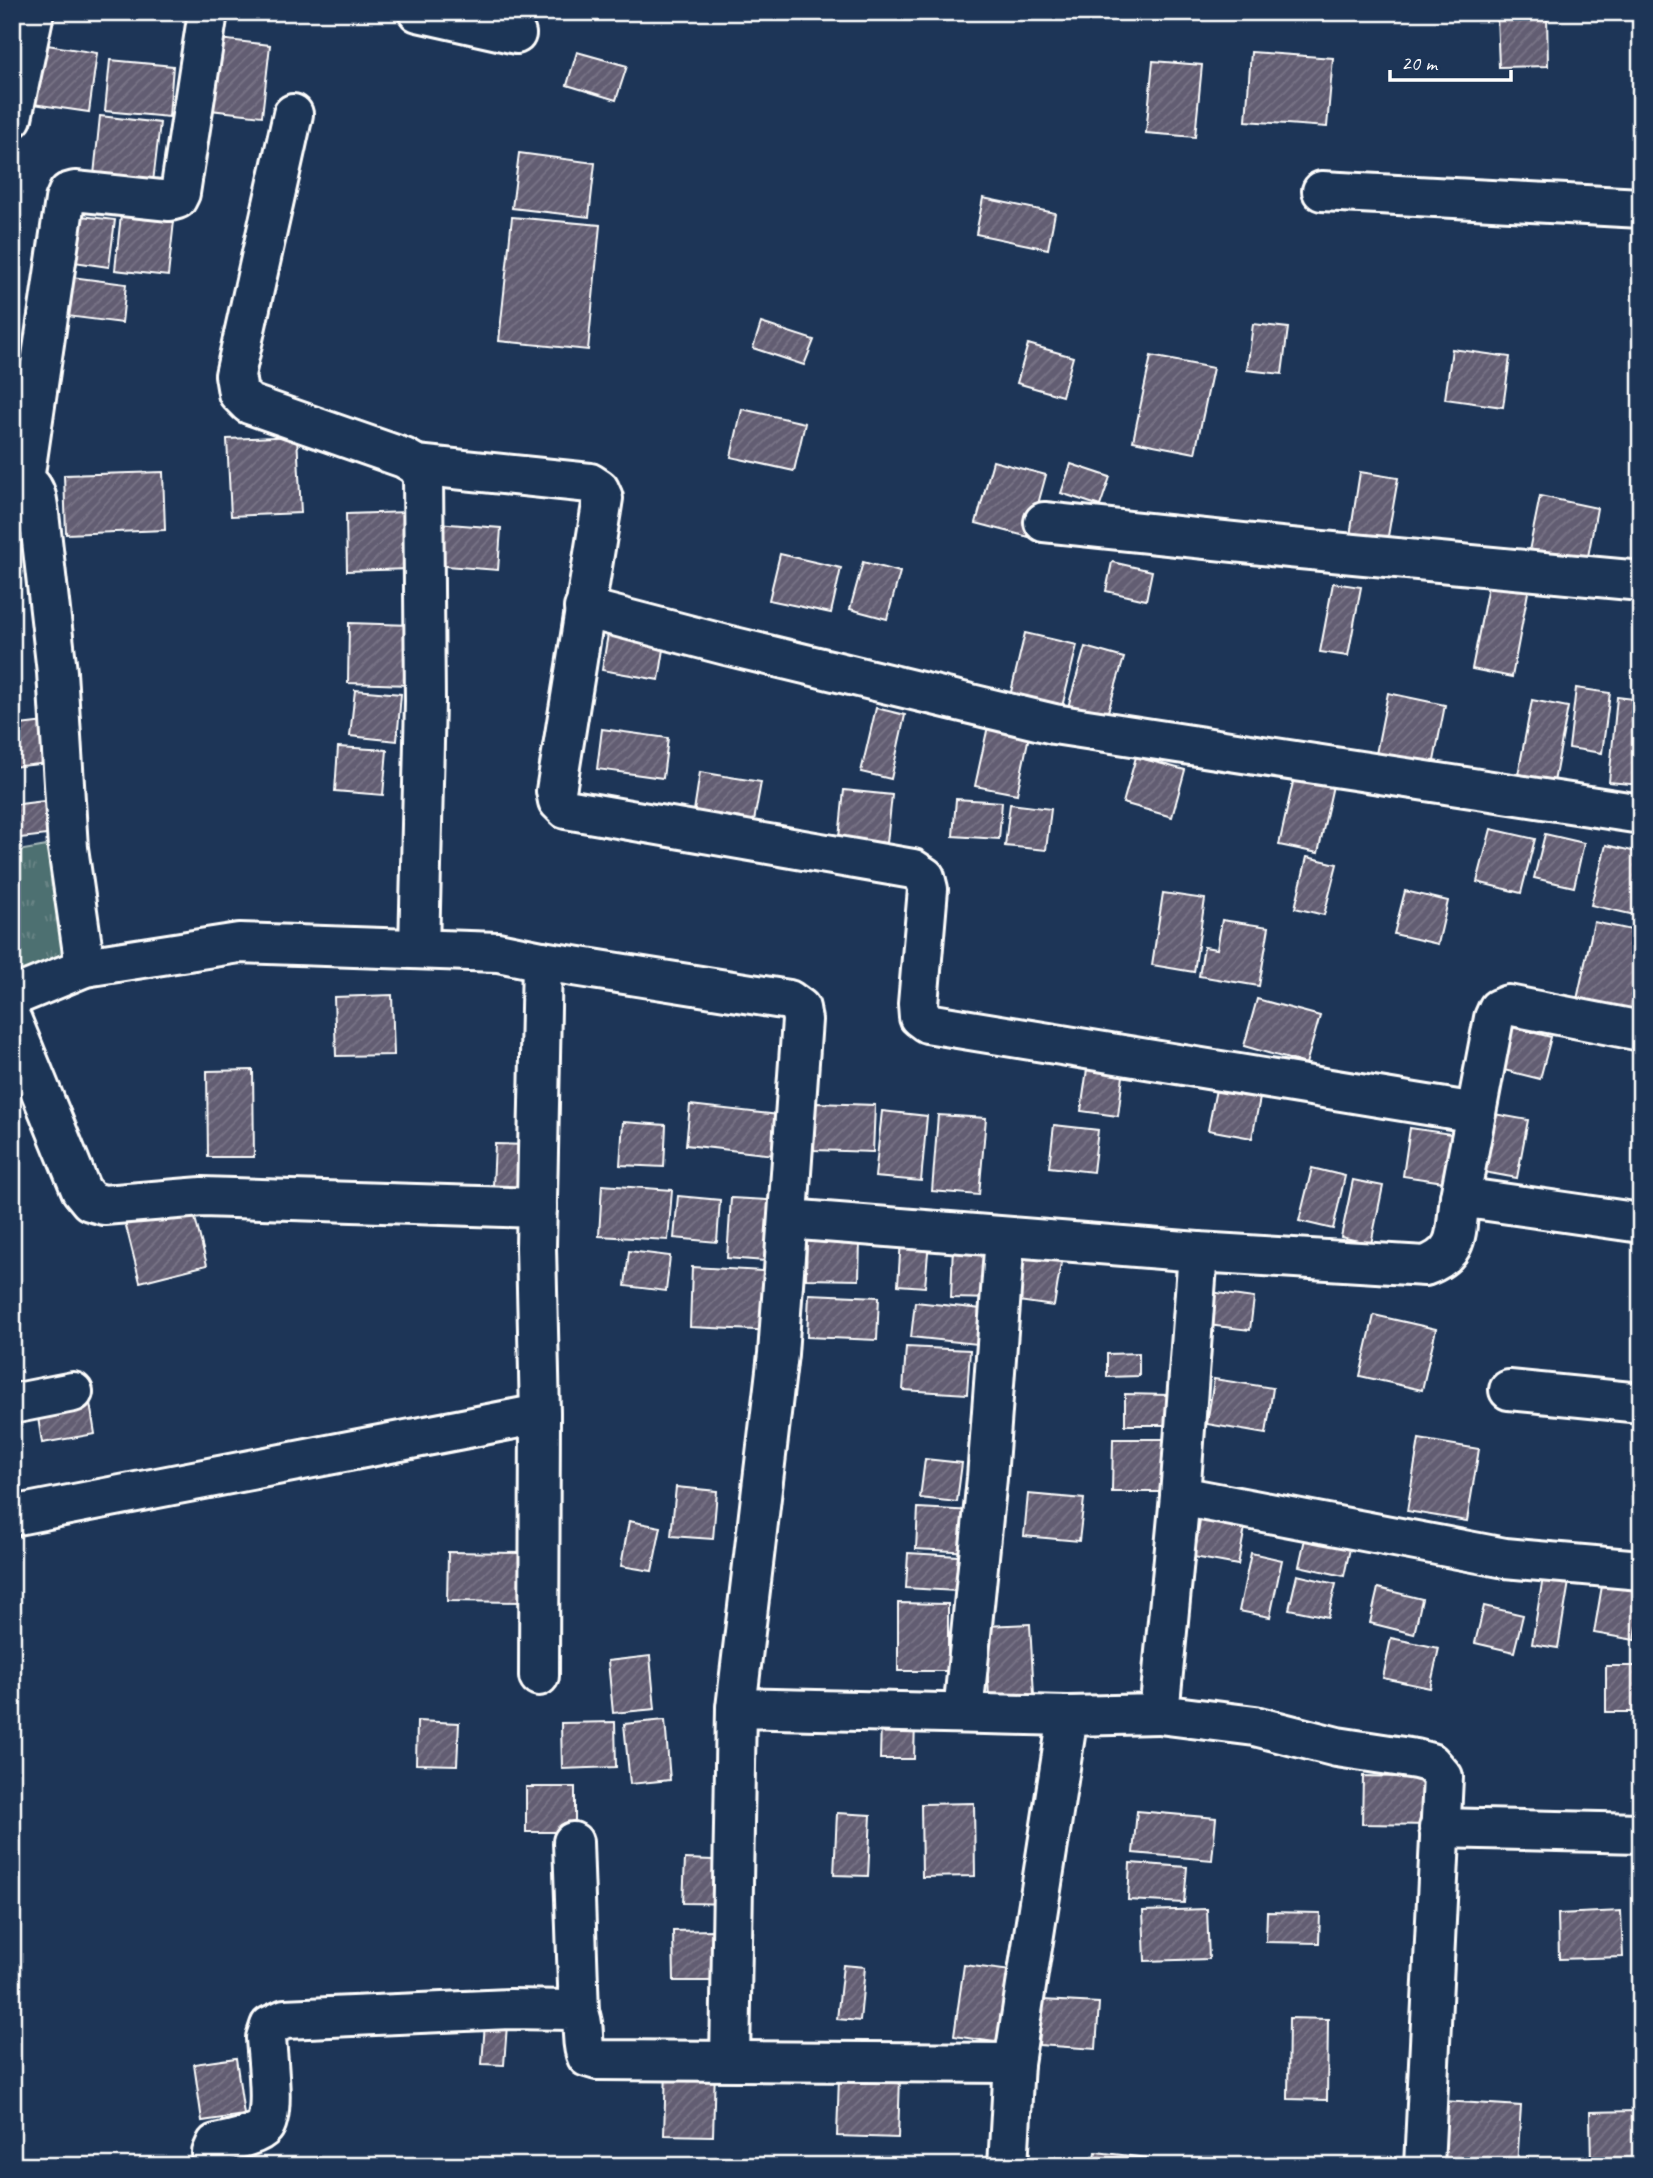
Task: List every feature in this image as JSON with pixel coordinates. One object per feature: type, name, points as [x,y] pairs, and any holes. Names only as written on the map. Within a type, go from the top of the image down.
[{"type":"street","points":[[12,118],[34,12]]},
{"type":"street","points":[[85,967],[68,848],[57,672],[39,514],[35,490],[18,478],[65,200],[68,193],[75,191],[170,201],[177,199],[208,12]]},
{"type":"street","points":[[418,12],[516,34]]},
{"type":"street","points":[[293,114],[235,375],[238,393],[249,404],[404,458],[416,465],[590,483],[598,489],[603,498],[556,791],[558,801],[566,808],[913,869],[925,877],[928,889],[918,1004],[919,1017],[927,1023],[1476,1114]]},
{"type":"street","points":[[1322,191],[1641,208]]},
{"type":"street","points":[[416,465],[423,476],[424,489],[425,701],[419,949]]},
{"type":"street","points":[[1044,522],[1641,581]]},
{"type":"street","points":[[584,608],[1054,724],[1641,814]]},
{"type":"street","points":[[12,997],[85,967],[239,943],[498,951],[541,961],[789,1000],[800,1008],[802,1020],[778,1354],[736,1708],[730,2060]]},
{"type":"street","points":[[539,1676],[540,1414],[537,1208],[541,961]]},
{"type":"street","points":[[788,1219],[1198,1252],[1425,1266],[1441,1260],[1452,1250],[1497,1009],[1508,1004],[1641,1031]]},
{"type":"street","points":[[12,1021],[81,1190],[90,1201],[104,1205],[202,1197],[537,1208]]},
{"type":"street","points":[[1461,1197],[1641,1223]]},
{"type":"street","points":[[962,1713],[987,1478],[1005,1237]]},
{"type":"street","points":[[1159,1714],[1180,1496],[1198,1252]]},
{"type":"street","points":[[1509,1390],[1641,1403]]},
{"type":"street","points":[[12,1404],[73,1392]]},
{"type":"street","points":[[12,1516],[540,1414]]},
{"type":"street","points":[[1180,1496],[1505,1558],[1641,1570]]},
{"type":"street","points":[[736,1708],[1068,1716],[1159,1714],[1255,1726],[1337,1747],[1431,1763],[1443,1777],[1424,2166]]},
{"type":"street","points":[[1008,2166],[1014,2063],[1068,1716]]},
{"type":"street","points":[[1439,1828],[1641,1833]]},
{"type":"street","points":[[573,1842],[579,2013],[583,2021],[583,2048],[587,2057],[597,2060],[1014,2063]]},
{"type":"street","points":[[213,2166],[212,2153],[216,2144],[257,2132],[265,2127],[269,2114],[266,2038],[270,2026],[277,2023],[285,2020],[510,2009],[571,2010],[579,2013]]},
{"type":"green space","points":[[47,846],[79,947],[12,976],[12,852]]},
{"type":"building","points":[[1497,15],[1547,15],[1548,66],[1499,67]]},
{"type":"building","points":[[210,38],[270,45],[262,116],[202,109]]},
{"type":"building","points":[[41,44],[97,53],[89,112],[33,104]]},
{"type":"building","points":[[577,52],[627,66],[616,100],[567,85]]},
{"type":"building","points":[[1251,52],[1333,58],[1327,127],[1246,121]]},
{"type":"building","points":[[110,60],[173,66],[169,117],[105,111]]},
{"type":"building","points":[[1153,61],[1202,65],[1195,137],[1146,133]]},
{"type":"building","points":[[100,116],[160,123],[153,182],[94,175]]},
{"type":"building","points":[[519,153],[595,163],[589,217],[512,208]]},
{"type":"building","points":[[983,198],[1055,213],[1048,249],[976,234]]},
{"type":"building","points":[[73,215],[115,220],[109,267],[67,261]]},
{"type":"building","points":[[121,215],[174,221],[168,276],[115,270]]},
{"type":"building","points":[[512,217],[600,225],[588,350],[499,341]]},
{"type":"building","points":[[64,276],[126,284],[122,323],[59,315]]},
{"type":"building","points":[[761,323],[814,340],[804,365],[753,348]]},
{"type":"building","points":[[1253,324],[1288,328],[1282,374],[1247,370]]},
{"type":"building","points":[[1028,344],[1073,357],[1062,396],[1017,383]]},
{"type":"building","points":[[1452,349],[1510,357],[1503,407],[1445,399]]},
{"type":"building","points":[[1151,356],[1213,368],[1195,453],[1133,441]]},
{"type":"building","points":[[742,409],[805,423],[794,471],[731,457]]},
{"type":"building","points":[[297,436],[301,513],[231,516],[227,439]]},
{"type":"building","points":[[993,461],[1046,475],[1029,537],[976,523]]},
{"type":"building","points":[[1071,464],[1110,477],[1100,506],[1061,493]]},
{"type":"building","points":[[163,472],[165,530],[66,534],[64,475]]},
{"type":"building","points":[[1360,472],[1398,478],[1387,542],[1350,536]]},
{"type":"building","points":[[1540,496],[1597,508],[1587,562],[1529,551]]},
{"type":"building","points":[[408,512],[409,569],[347,571],[346,514]]},
{"type":"building","points":[[436,523],[501,528],[498,570],[433,565]]},
{"type":"building","points":[[780,554],[841,568],[831,613],[769,600]]},
{"type":"building","points":[[863,562],[900,572],[887,619],[850,609]]},
{"type":"building","points":[[1112,562],[1152,571],[1146,600],[1106,591]]},
{"type":"building","points":[[1489,580],[1529,587],[1512,677],[1472,669]]},
{"type":"building","points":[[1333,583],[1361,587],[1348,656],[1320,652]]},
{"type":"building","points":[[349,623],[411,625],[409,685],[348,683]]},
{"type":"building","points":[[609,628],[666,637],[659,680],[602,670]]},
{"type":"building","points":[[1025,633],[1077,645],[1062,707],[1010,696]]},
{"type":"building","points":[[1085,647],[1124,658],[1106,718],[1068,707]]},
{"type":"building","points":[[1576,688],[1610,693],[1602,753],[1569,748]]},
{"type":"building","points":[[355,690],[401,694],[397,741],[350,736]]},
{"type":"building","points":[[1388,693],[1445,705],[1433,766],[1376,754]]},
{"type":"building","points":[[1617,697],[1641,700],[1641,785],[1609,782]]},
{"type":"building","points":[[1532,700],[1568,707],[1554,782],[1518,775]]},
{"type":"building","points":[[876,708],[905,715],[891,779],[861,772]]},
{"type":"building","points":[[990,717],[1031,726],[1017,794],[975,786]]},
{"type":"building","points":[[53,721],[58,762],[12,767],[12,726]]},
{"type":"building","points":[[602,729],[668,738],[663,778],[597,769]]},
{"type":"building","points":[[338,747],[387,750],[383,795],[335,791]]},
{"type":"building","points":[[1136,757],[1185,770],[1172,817],[1123,803]]},
{"type":"building","points":[[700,772],[761,782],[754,821],[694,811]]},
{"type":"building","points":[[1295,773],[1334,781],[1318,853],[1279,845]]},
{"type":"building","points":[[844,790],[892,795],[887,843],[839,838]]},
{"type":"building","points":[[60,799],[64,833],[12,839],[12,805]]},
{"type":"building","points":[[956,799],[1002,802],[999,839],[953,836]]},
{"type":"building","points":[[1010,804],[1051,809],[1046,850],[1005,846]]},
{"type":"building","points":[[1491,829],[1535,839],[1521,893],[1477,882]]},
{"type":"building","points":[[1545,834],[1584,843],[1574,887],[1534,878]]},
{"type":"building","points":[[1606,845],[1641,853],[1639,916],[1591,905]]},
{"type":"building","points":[[1307,857],[1337,864],[1324,915],[1295,908]]},
{"type":"building","points":[[1405,891],[1448,901],[1438,944],[1394,934]]},
{"type":"building","points":[[1163,893],[1205,899],[1194,972],[1152,965]]},
{"type":"building","points":[[1222,920],[1269,927],[1259,986],[1199,976],[1204,947],[1217,949]]},
{"type":"building","points":[[1594,922],[1641,932],[1641,969],[1631,1015],[1576,1004]]},
{"type":"building","points":[[392,995],[394,1055],[336,1056],[334,997]]},
{"type":"building","points":[[1257,999],[1320,1016],[1306,1064],[1244,1046]]},
{"type":"building","points":[[1503,1025],[1551,1037],[1540,1079],[1492,1067]]},
{"type":"building","points":[[1089,1055],[1125,1060],[1118,1116],[1081,1111]]},
{"type":"building","points":[[253,1070],[254,1157],[208,1157],[207,1071]]},
{"type":"building","points":[[1218,1079],[1262,1088],[1252,1138],[1208,1130]]},
{"type":"building","points":[[816,1103],[875,1105],[873,1152],[814,1150]]},
{"type":"building","points":[[690,1105],[779,1115],[775,1155],[686,1145]]},
{"type":"building","points":[[882,1111],[927,1116],[921,1181],[875,1177]]},
{"type":"building","points":[[1483,1112],[1528,1120],[1517,1178],[1473,1170]]},
{"type":"building","points":[[938,1115],[986,1118],[979,1195],[932,1191]]},
{"type":"building","points":[[623,1122],[666,1125],[664,1167],[620,1165]]},
{"type":"building","points":[[1054,1125],[1098,1130],[1093,1172],[1049,1167]]},
{"type":"building","points":[[1410,1128],[1451,1134],[1444,1182],[1403,1176]]},
{"type":"building","points":[[495,1144],[532,1145],[530,1188],[493,1186]]},
{"type":"building","points":[[1312,1168],[1345,1176],[1333,1229],[1299,1221]]},
{"type":"building","points":[[1353,1180],[1383,1186],[1371,1244],[1341,1237]]},
{"type":"building","points":[[602,1185],[672,1190],[668,1240],[599,1236]]},
{"type":"building","points":[[678,1196],[720,1200],[717,1242],[674,1238]]},
{"type":"building","points":[[731,1198],[784,1201],[780,1262],[727,1258]]},
{"type":"building","points":[[192,1206],[207,1265],[140,1282],[125,1222]]},
{"type":"building","points":[[807,1238],[860,1239],[859,1280],[806,1279]]},
{"type":"building","points":[[901,1239],[929,1241],[925,1287],[898,1285]]},
{"type":"building","points":[[953,1244],[998,1246],[996,1299],[951,1298]]},
{"type":"building","points":[[629,1251],[670,1256],[666,1291],[625,1286]]},
{"type":"building","points":[[1025,1251],[1062,1256],[1054,1306],[1018,1301]]},
{"type":"building","points":[[692,1267],[781,1272],[778,1331],[690,1327]]},
{"type":"building","points":[[1203,1291],[1254,1298],[1250,1330],[1199,1324]]},
{"type":"building","points":[[809,1294],[879,1297],[877,1340],[807,1337]]},
{"type":"building","points":[[915,1302],[991,1310],[987,1345],[911,1337]]},
{"type":"building","points":[[1374,1315],[1436,1329],[1422,1390],[1360,1376]]},
{"type":"building","points":[[906,1347],[970,1350],[967,1394],[903,1390]]},
{"type":"building","points":[[1139,1353],[1139,1376],[1107,1377],[1107,1354]]},
{"type":"building","points":[[1214,1379],[1273,1388],[1266,1434],[1207,1424]]},
{"type":"building","points":[[1125,1394],[1169,1395],[1169,1425],[1125,1425]]},
{"type":"building","points":[[90,1403],[95,1434],[42,1443],[37,1411]]},
{"type":"building","points":[[1113,1439],[1168,1439],[1167,1492],[1112,1492]]},
{"type":"building","points":[[1419,1439],[1479,1449],[1467,1521],[1407,1511]]},
{"type":"building","points":[[925,1459],[962,1463],[957,1502],[920,1498]]},
{"type":"building","points":[[676,1487],[717,1491],[713,1539],[671,1536]]},
{"type":"building","points":[[1028,1494],[1084,1499],[1079,1541],[1024,1536]]},
{"type":"building","points":[[918,1508],[974,1511],[972,1552],[916,1549]]},
{"type":"building","points":[[1201,1515],[1246,1522],[1238,1565],[1194,1557]]},
{"type":"building","points":[[629,1521],[661,1527],[652,1571],[621,1566]]},
{"type":"building","points":[[1306,1534],[1351,1544],[1344,1576],[1299,1566]]},
{"type":"building","points":[[448,1552],[527,1553],[526,1602],[447,1601]]},
{"type":"building","points":[[908,1553],[958,1556],[956,1591],[906,1588]]},
{"type":"building","points":[[1251,1553],[1282,1560],[1270,1617],[1239,1611]]},
{"type":"building","points":[[1604,1574],[1641,1580],[1641,1602],[1635,1640],[1594,1633]]},
{"type":"building","points":[[1297,1575],[1336,1584],[1328,1617],[1289,1609]]},
{"type":"building","points":[[1543,1577],[1569,1582],[1558,1648],[1532,1644]]},
{"type":"building","points":[[1378,1588],[1422,1599],[1414,1634],[1370,1623]]},
{"type":"building","points":[[898,1603],[948,1604],[948,1671],[898,1671]]},
{"type":"building","points":[[1484,1606],[1523,1615],[1514,1652],[1475,1643]]},
{"type":"building","points":[[1030,1624],[1034,1695],[989,1697],[985,1626]]},
{"type":"building","points":[[1391,1638],[1439,1648],[1430,1688],[1383,1678]]},
{"type":"building","points":[[650,1656],[655,1709],[613,1713],[608,1661]]},
{"type":"building","points":[[1606,1666],[1641,1666],[1641,1712],[1606,1712]]},
{"type":"building","points":[[665,1720],[670,1780],[630,1784],[624,1724]]},
{"type":"building","points":[[881,1720],[915,1720],[914,1759],[880,1759]]},
{"type":"building","points":[[417,1721],[459,1723],[457,1765],[416,1764]]},
{"type":"building","points":[[615,1722],[616,1767],[562,1769],[561,1723]]},
{"type":"building","points":[[1363,1776],[1435,1778],[1434,1825],[1362,1824]]},
{"type":"building","points":[[526,1787],[575,1787],[575,1832],[526,1832]]},
{"type":"building","points":[[974,1803],[975,1876],[922,1877],[921,1804]]},
{"type":"building","points":[[1137,1811],[1216,1818],[1212,1860],[1133,1853]]},
{"type":"building","points":[[837,1813],[871,1815],[868,1876],[834,1875]]},
{"type":"building","points":[[685,1859],[742,1861],[741,1904],[683,1903]]},
{"type":"building","points":[[1130,1863],[1187,1867],[1184,1903],[1128,1900]]},
{"type":"building","points":[[1207,1909],[1209,1959],[1145,1961],[1143,1911]]},
{"type":"building","points":[[1621,1911],[1623,1957],[1559,1959],[1558,1914]]},
{"type":"building","points":[[1267,1912],[1320,1913],[1319,1943],[1266,1942]]},
{"type":"building","points":[[712,1930],[712,1981],[674,1981],[673,1931]]},
{"type":"building","points":[[843,1965],[865,1967],[860,2021],[837,2019]]},
{"type":"building","points":[[964,1965],[1012,1971],[1001,2043],[954,2036]]},
{"type":"building","points":[[1042,2000],[1099,2003],[1096,2049],[1039,2045]]},
{"type":"building","points":[[1289,2018],[1328,2019],[1327,2100],[1288,2099]]},
{"type":"building","points":[[485,2023],[507,2025],[504,2065],[482,2064]]},
{"type":"building","points":[[236,2058],[244,2115],[202,2121],[194,2064]]},
{"type":"building","points":[[666,2068],[715,2069],[713,2136],[664,2135]]},
{"type":"building","points":[[839,2076],[900,2077],[898,2138],[837,2136]]},
{"type":"building","points":[[1443,2101],[1521,2106],[1517,2166],[1438,2166]]},
{"type":"building","points":[[1634,2111],[1635,2166],[1591,2166],[1590,2112]]},
{"type":"building","points":[[1096,2152],[1147,2158],[1147,2166],[1094,2166]]}]
